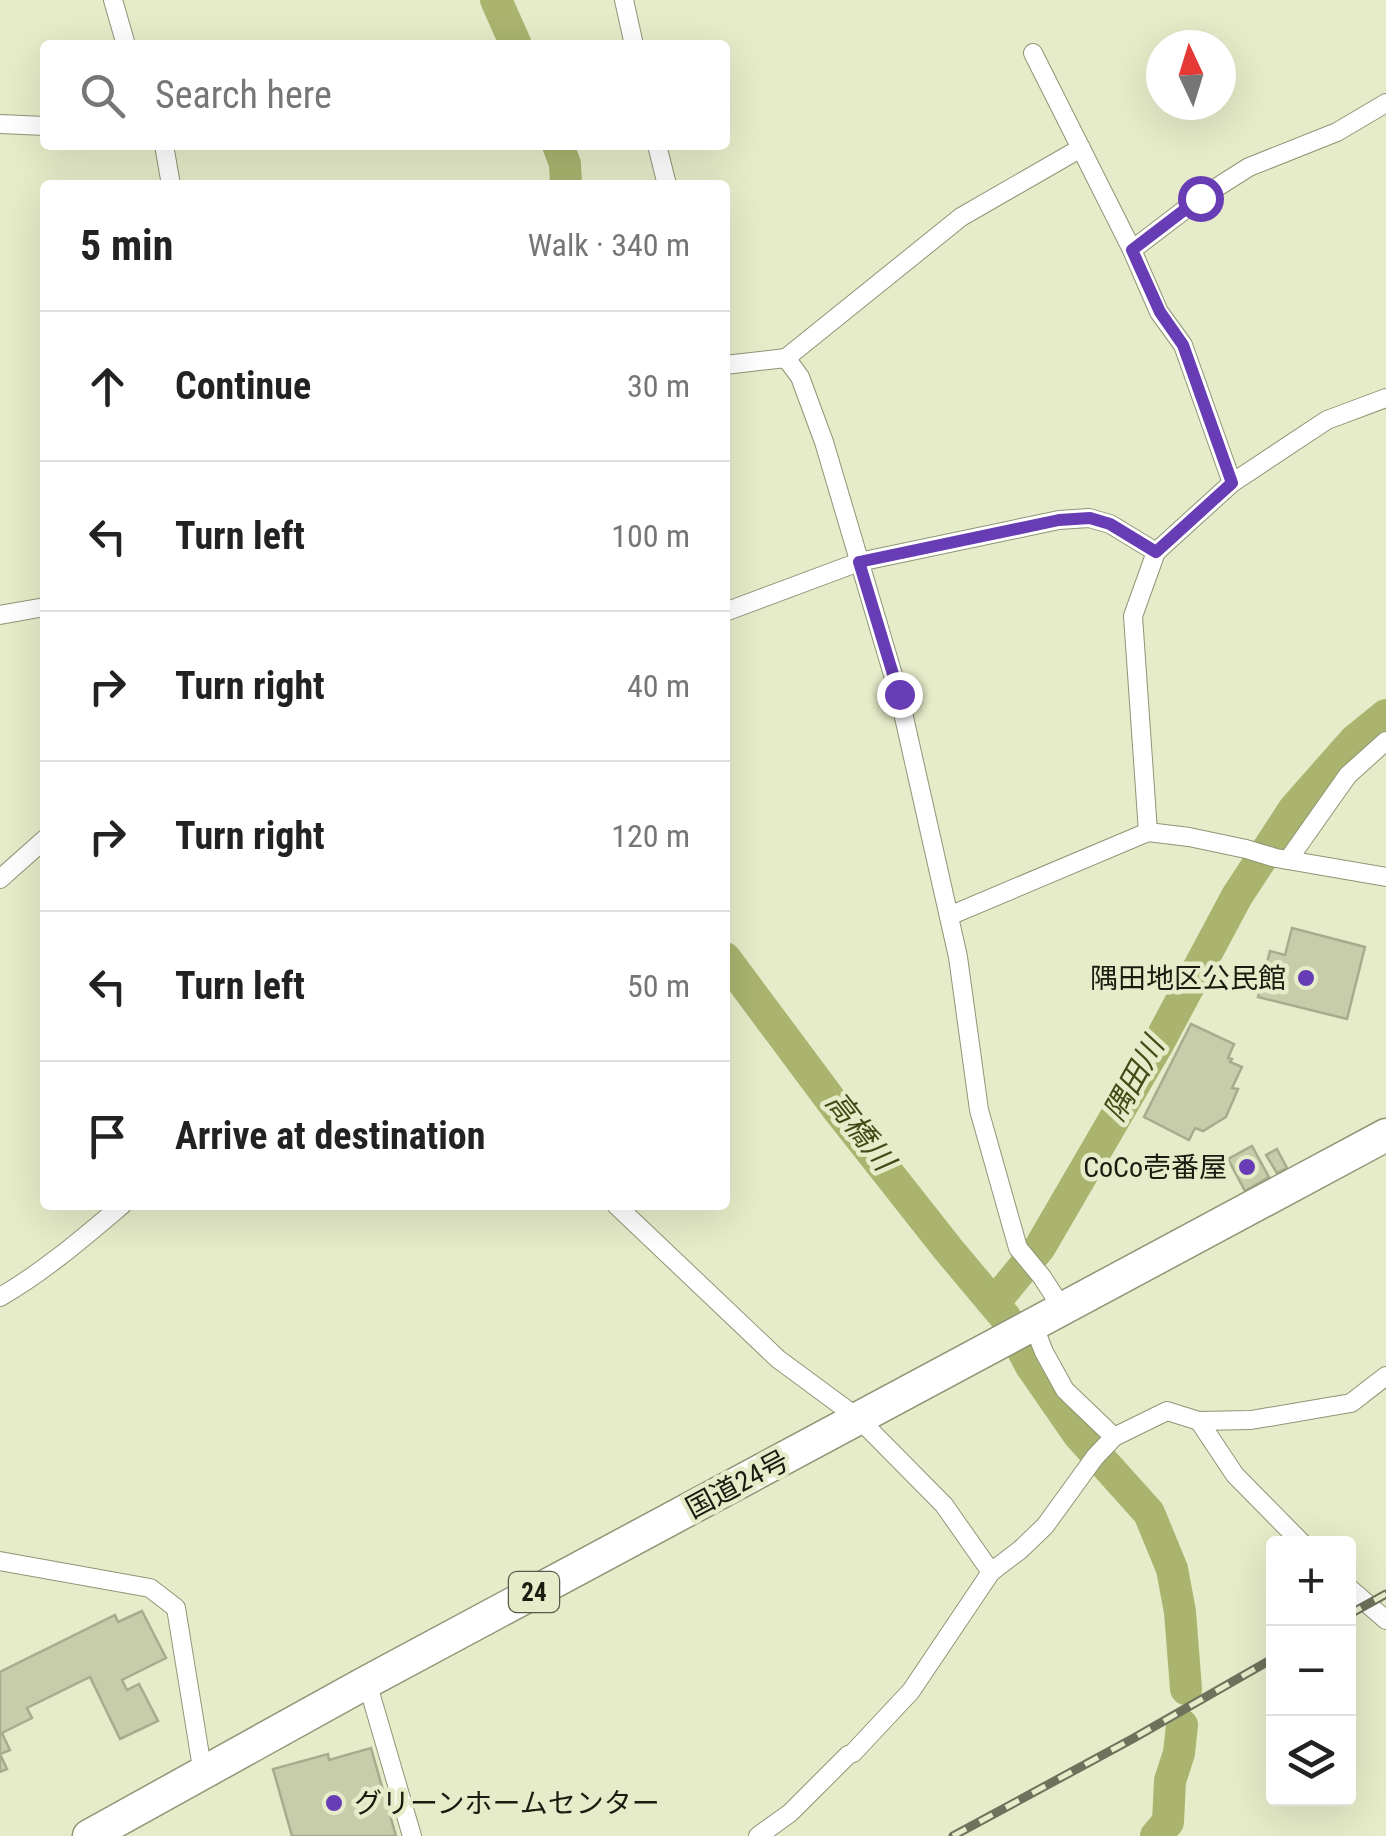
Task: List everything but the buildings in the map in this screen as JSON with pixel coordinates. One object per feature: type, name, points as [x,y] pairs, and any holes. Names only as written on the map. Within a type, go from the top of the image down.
[{"type":"highway","name":"国道24号","points":[[89,1836],[366,1682],[1386,1135]]},
{"type":"street","points":[[114,0],[125,40]]},
{"type":"street","points":[[624,0],[633,40]]},
{"type":"street","points":[[1033,54],[1160,312],[1183,345],[1232,483]]},
{"type":"street","points":[[1132,250],[1200,198],[1249,168],[1336,132],[1386,103]]},
{"type":"street","points":[[0,124],[40,126]]},
{"type":"street","points":[[730,364],[786,358],[960,217],[1080,148]]},
{"type":"street","points":[[165,150],[170,180]]},
{"type":"street","points":[[658,150],[665,180]]},
{"type":"street","points":[[786,358],[800,377],[824,442],[899,694],[958,957],[979,1110],[1018,1248],[1062,1308]]},
{"type":"street","points":[[1148,832],[1133,616],[1156,552],[1232,483],[1327,420],[1386,398]]},
{"type":"street","points":[[730,610],[859,562],[1059,520],[1090,518],[1110,524],[1156,552]]},
{"type":"street","points":[[0,615],[40,608]]},
{"type":"street","points":[[1282,859],[1348,776],[1386,742]]},
{"type":"street","points":[[949,916],[1148,832],[1386,877]]},
{"type":"street","points":[[0,879],[40,843]]},
{"type":"street","points":[[0,1297],[24,1284],[116,1210]]},
{"type":"street","points":[[621,1210],[778,1359],[858,1418],[944,1505],[991,1572]]},
{"type":"street","points":[[1033,1324],[1065,1390],[1114,1437]]},
{"type":"street","points":[[758,1836],[790,1814],[911,1692],[991,1572],[1045,1526],[1082,1471],[1114,1437],[1168,1411],[1199,1420],[1251,1420],[1352,1403],[1386,1376]]},
{"type":"street","points":[[1199,1420],[1235,1474],[1295,1536]]},
{"type":"street","points":[[0,1562],[150,1588],[176,1608],[204,1774]]},
{"type":"street","points":[[1356,1593],[1386,1620]]},
{"type":"street","points":[[366,1682],[412,1836]]},
{"type":"waterway","name":"高橋川","points":[[496,0],[514,40]]},
{"type":"waterway","name":"高橋川","points":[[560,150],[566,180]]},
{"type":"waterway","name":"隅田川","points":[[994,1303],[1040,1247],[1158,1044],[1237,896],[1294,809],[1354,741],[1386,715]]},
{"type":"waterway","name":"隅田川","points":[[730,965],[836,1107],[1005,1317],[1031,1366],[1078,1434],[1149,1513],[1172,1569],[1186,1689]]},
{"type":"waterway","name":"高橋川","points":[[1156,1836],[1168,1822],[1170,1781],[1182,1725]]},
{"type":"railway","points":[[1356,1611],[1386,1594]]},
{"type":"railway","points":[[953,1836],[1266,1663]]},
{"type":"place","name":"隅田地区公民館","points":[[1306,978]]},
{"type":"place","name":"CoCo壱番屋","points":[[1247,1167]]},
{"type":"place","name":"グリーンホームセンター","points":[[334,1803]]},
{"type":"route","points":[[899,694],[859,562],[1059,520],[1090,518],[1110,524],[1156,552],[1232,483],[1183,345],[1160,312],[1132,250],[1200,198]]}]
